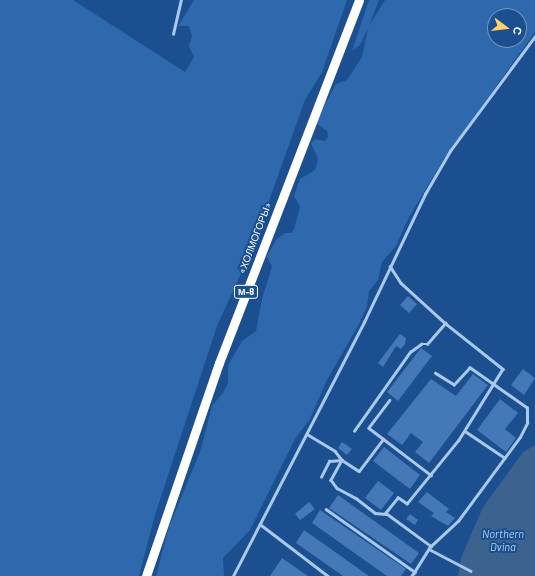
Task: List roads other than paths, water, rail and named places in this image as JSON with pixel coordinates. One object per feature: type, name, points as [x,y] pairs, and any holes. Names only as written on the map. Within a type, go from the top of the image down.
[{"type":"highway","name":"«ХОЛМОГОРЫ»","points":[[146,576],[219,363],[359,0]]},
{"type":"lane","points":[[173,34],[181,0]]},
{"type":"lane","points":[[233,576],[307,434],[425,194],[450,151],[534,41],[535,36]]},
{"type":"lane","points":[[387,514],[398,498],[407,504],[431,475],[465,431],[494,386],[503,369],[445,323],[401,283],[390,265]]},
{"type":"lane","points":[[354,431],[410,352],[421,344],[427,344],[445,323]]},
{"type":"lane","points":[[412,576],[429,549],[458,521],[505,458],[527,423],[527,408],[470,368],[454,385],[435,373]]},
{"type":"lane","points":[[390,400],[369,428],[431,475]]},
{"type":"lane","points":[[465,431],[505,458]]},
{"type":"lane","points":[[307,434],[335,452],[342,460],[358,471],[383,438]]},
{"type":"lane","points":[[321,476],[329,461],[342,460]]},
{"type":"lane","points":[[342,460],[331,480],[337,488],[356,498],[375,513],[387,514],[432,546]]},
{"type":"lane","points":[[326,509],[415,572]]},
{"type":"lane","points":[[260,524],[328,576]]},
{"type":"lane","points":[[429,549],[471,571]]},
{"type":"water","name":"Northern Dvina","points":[[535,445],[535,576],[458,576],[461,558],[483,507],[523,452]]}]
